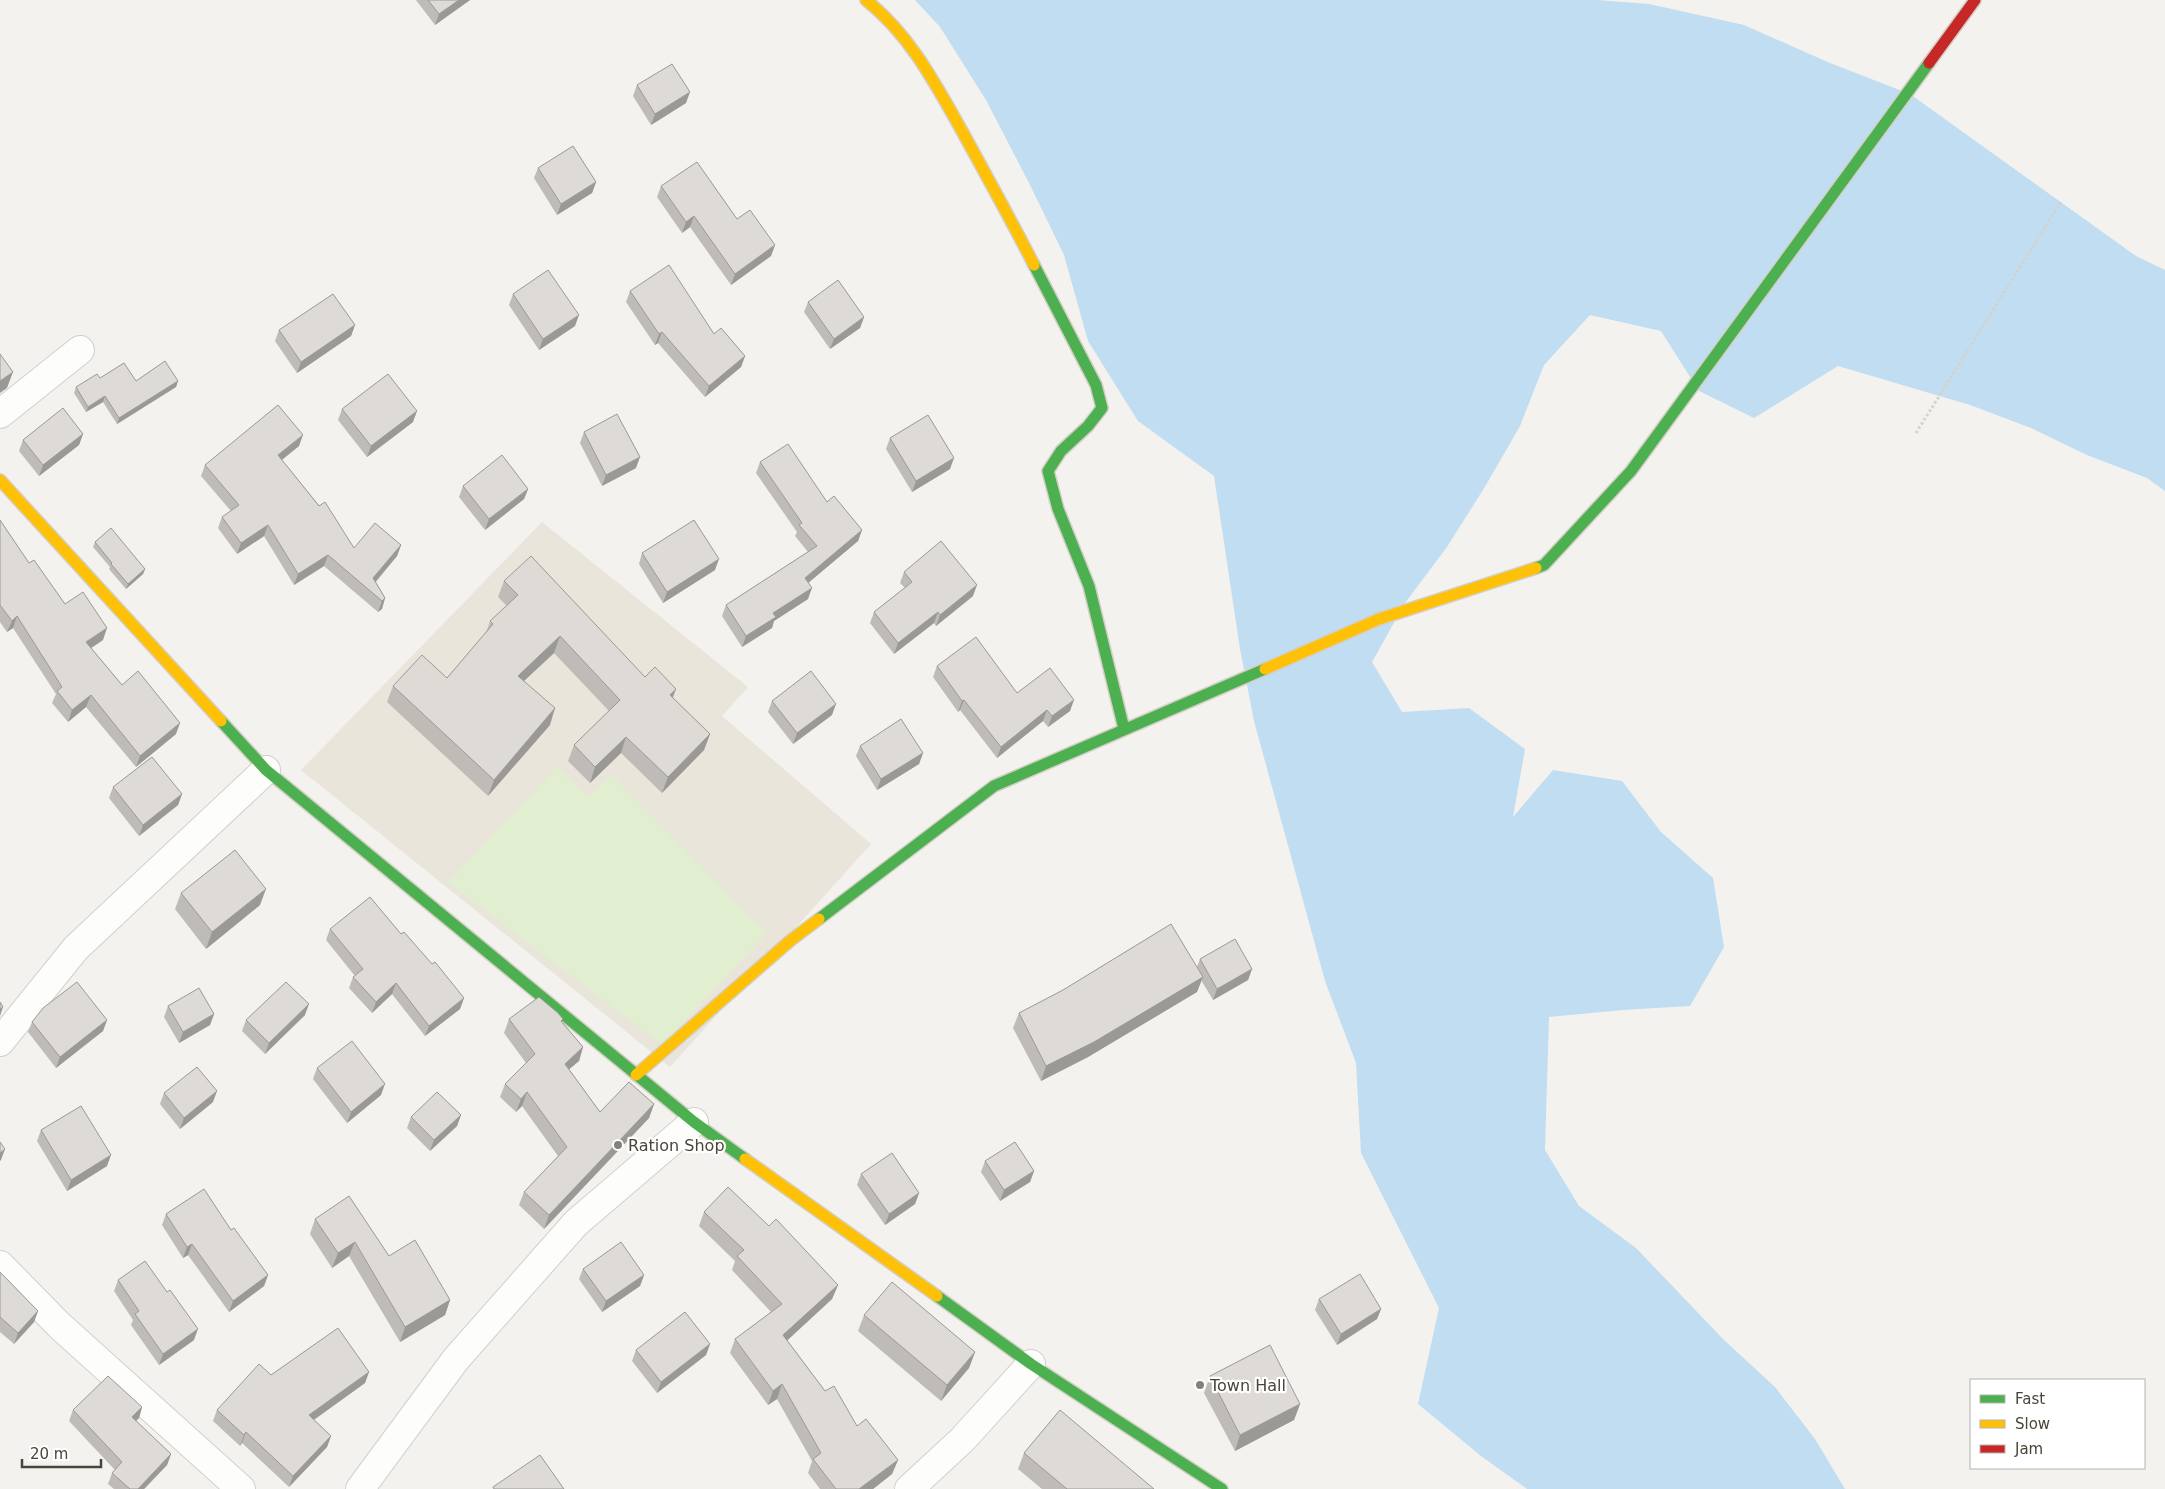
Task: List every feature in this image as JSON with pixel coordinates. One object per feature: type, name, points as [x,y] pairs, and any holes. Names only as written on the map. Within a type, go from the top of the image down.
[{"type":"main road","points":[[866,0],[877,7],[918,55],[982,167],[1096,385],[1102,408],[1088,426],[1061,451],[1048,471],[1058,509],[1089,586],[1124,729]]},
{"type":"main road","points":[[636,1074],[791,940],[994,786],[1379,619],[1544,565],[1631,471],[1976,0]]},
{"type":"main road","points":[[0,480],[266,770],[694,1122],[1031,1364],[1222,1489]]},
{"type":"street","points":[[0,414],[80,350]]},
{"type":"street","points":[[0,1042],[76,948],[266,770]]},
{"type":"street","points":[[360,1489],[456,1360],[576,1223],[694,1122]]},
{"type":"street","points":[[0,1265],[60,1326],[241,1489]]},
{"type":"street","points":[[909,1489],[962,1440],[1031,1364]]},
{"type":"path","points":[[1916,433],[2061,202]]},
{"type":"shaded area","points":[[542,522],[748,687],[722,716],[871,844],[670,1067],[301,770]]},
{"type":"green space","points":[[557,767],[588,797],[611,774],[767,934],[662,1045],[448,882]]},
{"type":"water","points":[[915,0],[1597,0],[1649,4],[1744,25],[1830,63],[1910,94],[2136,256],[2165,270],[2165,491],[2147,478],[2087,455],[2031,428],[1970,405],[1838,366],[1754,418],[1699,391],[1661,331],[1590,315],[1544,365],[1520,426],[1486,485],[1447,547],[1405,603],[1372,662],[1402,712],[1469,708],[1525,749],[1513,817],[1553,770],[1622,781],[1661,832],[1713,878],[1724,947],[1690,1006],[1549,1017],[1545,1150],[1579,1206],[1636,1248],[1724,1340],[1775,1387],[1815,1439],[1845,1489],[1527,1489],[1481,1456],[1418,1404],[1439,1308],[1361,1153],[1356,1063],[1325,981],[1254,721],[1240,649],[1214,476],[1138,421],[1088,341],[1064,255],[986,100],[940,27]]},
{"type":"building","points":[[428,0],[459,0],[439,14]]},
{"type":"building","points":[[672,64],[690,92],[655,114],[637,85]]},
{"type":"building","points":[[573,146],[596,182],[561,204],[538,168]]},
{"type":"building","points":[[697,162],[737,219],[750,210],[775,245],[735,274],[694,216],[686,222],[661,186]]},
{"type":"building","points":[[669,265],[714,334],[721,328],[745,356],[709,386],[662,332],[659,334],[630,291]]},
{"type":"building","points":[[548,270],[579,315],[543,339],[513,294]]},
{"type":"building","points":[[838,280],[864,317],[834,339],[808,302]]},
{"type":"building","points":[[333,294],[355,325],[301,362],[279,330]]},
{"type":"building","points":[[0,354],[13,372],[0,381]]},
{"type":"building","points":[[165,361],[178,381],[119,418],[105,396],[88,407],[76,387],[97,374],[100,378],[124,363],[136,381]]},
{"type":"building","points":[[388,374],[417,411],[371,446],[342,409]]},
{"type":"building","points":[[278,405],[303,435],[278,455],[319,506],[325,502],[354,548],[375,523],[401,545],[373,578],[385,598],[382,601],[328,555],[298,574],[268,525],[241,543],[222,517],[239,505],[205,465]]},
{"type":"building","points":[[63,408],[83,434],[43,465],[23,440]]},
{"type":"building","points":[[617,414],[640,457],[606,475],[584,432]]},
{"type":"building","points":[[928,415],[954,458],[916,481],[890,438]]},
{"type":"building","points":[[788,444],[827,502],[834,496],[862,530],[805,578],[812,588],[773,613],[776,617],[746,636],[726,605],[817,546],[799,525],[802,523],[760,462]]},
{"type":"building","points":[[502,455],[528,489],[489,519],[463,486]]},
{"type":"building","points":[[0,520],[29,563],[34,560],[65,604],[83,592],[107,628],[86,642],[122,685],[138,671],[180,723],[140,756],[91,695],[72,710],[57,691],[62,687],[17,616],[12,621],[0,605]]},
{"type":"building","points":[[694,520],[719,559],[667,592],[642,553]]},
{"type":"building","points":[[111,528],[145,569],[128,584],[95,542]]},
{"type":"building","points":[[941,541],[977,585],[940,615],[938,612],[898,643],[874,612],[912,582],[904,572]]},
{"type":"building","points":[[531,556],[645,677],[655,667],[676,689],[670,695],[710,734],[668,777],[626,737],[595,767],[574,745],[620,700],[560,636],[518,676],[555,708],[494,780],[393,686],[422,655],[447,678],[493,624],[490,621],[518,595],[504,581]]},
{"type":"building","points":[[976,637],[1017,693],[1050,668],[1074,700],[1052,716],[1047,710],[1001,747],[964,700],[962,701],[937,666]]},
{"type":"building","points":[[811,671],[836,704],[797,733],[772,701]]},
{"type":"building","points":[[901,719],[923,753],[881,779],[860,746]]},
{"type":"building","points":[[152,757],[182,794],[143,825],[113,787]]},
{"type":"building","points":[[235,850],[266,889],[212,932],[181,893]]},
{"type":"building","points":[[370,897],[401,934],[404,932],[432,964],[435,962],[464,998],[429,1026],[396,983],[376,1002],[353,977],[363,969],[330,929]]},
{"type":"building","points":[[1171,924],[1203,977],[1094,1042],[1046,1066],[1019,1013],[1063,990]]},
{"type":"building","points":[[1235,939],[1252,969],[1217,989],[1200,959]]},
{"type":"building","points":[[77,982],[107,1020],[60,1057],[32,1022],[43,1008]]},
{"type":"building","points":[[286,982],[309,1004],[269,1043],[246,1020]]},
{"type":"building","points":[[199,988],[214,1014],[183,1032],[168,1006]]},
{"type":"building","points":[[539,997],[558,1013],[563,1019],[561,1021],[583,1047],[565,1064],[600,1112],[629,1082],[654,1104],[549,1215],[524,1192],[567,1147],[527,1092],[521,1099],[505,1084],[535,1054],[509,1019]]},
{"type":"building","points":[[352,1041],[385,1084],[351,1112],[317,1068]]},
{"type":"building","points":[[197,1067],[217,1091],[184,1118],[164,1093]]},
{"type":"building","points":[[437,1092],[461,1115],[434,1140],[411,1117]]},
{"type":"building","points":[[81,1106],[111,1155],[71,1180],[41,1130]]},
{"type":"building","points":[[0,1142],[5,1149],[0,1153]]},
{"type":"building","points":[[1015,1142],[1034,1171],[1004,1190],[985,1161]]},
{"type":"building","points":[[892,1153],[919,1193],[889,1214],[861,1174]]},
{"type":"building","points":[[728,1187],[769,1226],[776,1219],[838,1285],[783,1335],[825,1391],[834,1386],[857,1426],[866,1419],[898,1460],[859,1489],[836,1489],[813,1459],[821,1453],[782,1384],[773,1391],[735,1339],[782,1304],[737,1256],[744,1250],[704,1212]]},
{"type":"building","points":[[204,1189],[231,1230],[234,1228],[268,1275],[233,1301],[192,1244],[187,1247],[166,1214]]},
{"type":"building","points":[[349,1196],[389,1256],[415,1240],[450,1300],[405,1327],[355,1242],[338,1253],[315,1219]]},
{"type":"building","points":[[621,1242],[644,1275],[606,1301],[583,1269]]},
{"type":"building","points":[[145,1261],[167,1292],[170,1290],[198,1329],[163,1354],[135,1314],[139,1311],[118,1280]]},
{"type":"building","points":[[0,1272],[38,1311],[18,1333],[0,1317]]},
{"type":"building","points":[[1360,1274],[1381,1309],[1341,1334],[1319,1299]]},
{"type":"building","points":[[892,1282],[975,1352],[947,1385],[864,1315]]},
{"type":"building","points":[[685,1312],[710,1344],[661,1382],[636,1350]]},
{"type":"building","points":[[338,1328],[369,1372],[309,1415],[331,1436],[293,1476],[246,1432],[244,1435],[217,1410],[259,1364],[271,1375]]},
{"type":"building","points":[[1270,1345],[1300,1404],[1240,1435],[1210,1376]]},
{"type":"building","points":[[108,1376],[142,1407],[132,1417],[171,1454],[138,1489],[130,1489],[112,1473],[122,1462],[73,1410]]},
{"type":"building","points":[[1060,1410],[1154,1489],[1067,1489],[1024,1453]]},
{"type":"building","points":[[540,1455],[564,1489],[494,1489],[493,1487]]},
{"type":"traffic: fast","points":[[1536,568],[1544,565],[1631,471],[1929,63]]},
{"type":"traffic: fast","points":[[1034,265],[1096,385],[1102,408],[1088,426],[1061,451],[1048,471],[1058,509],[1089,586],[1124,729]]},
{"type":"traffic: fast","points":[[819,919],[994,786],[1265,669]]},
{"type":"traffic: fast","points":[[221,721],[266,770],[694,1122],[745,1159]]},
{"type":"traffic: fast","points":[[937,1296],[1031,1364],[1222,1489]]},
{"type":"traffic: slow","points":[[866,0],[896,28],[931,78],[962,131],[1034,265]]},
{"type":"traffic: slow","points":[[0,480],[221,721]]},
{"type":"traffic: slow","points":[[1265,669],[1379,619],[1536,568]]},
{"type":"traffic: slow","points":[[636,1075],[791,940],[819,919]]},
{"type":"traffic: slow","points":[[745,1159],[937,1296]]},
{"type":"traffic: jam","points":[[1929,63],[1975,0]]},
{"type":"place","name":"Ration Shop","points":[[618,1145]]},
{"type":"place","name":"Town Hall","points":[[1200,1385]]}]
